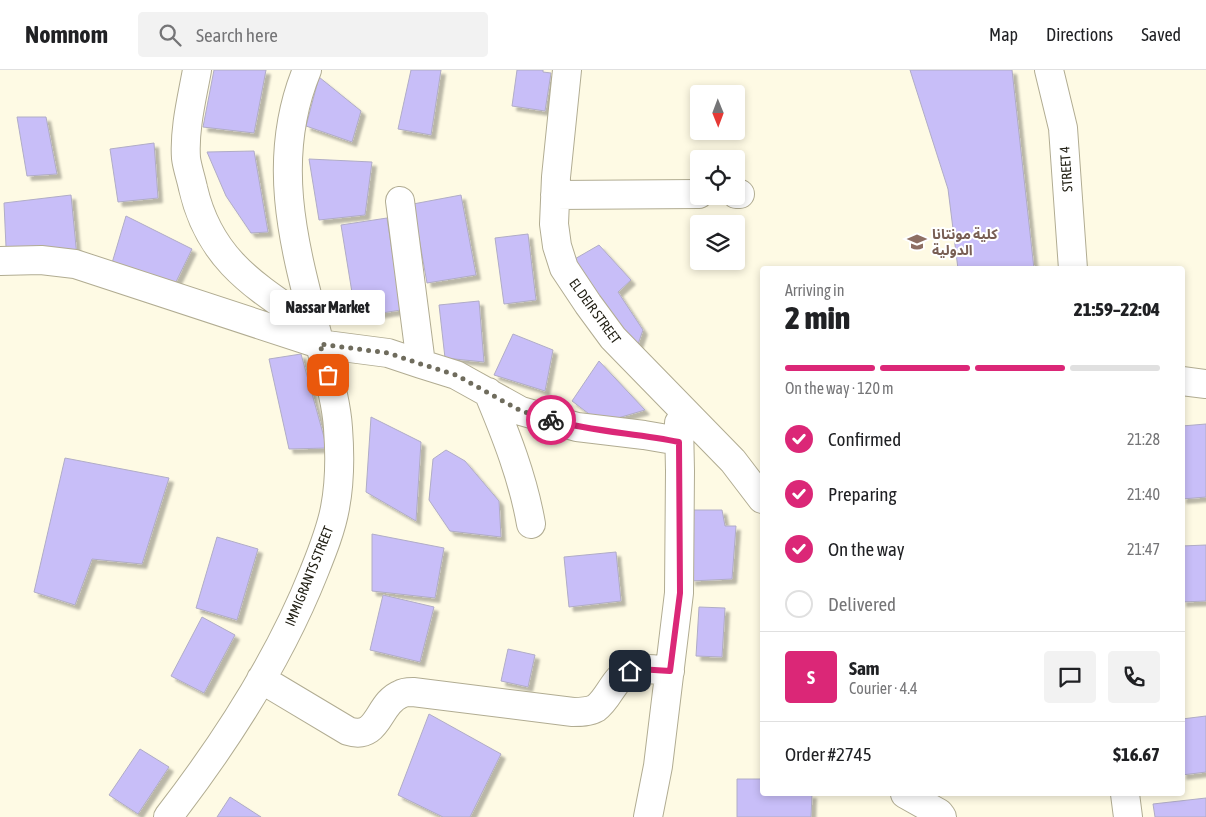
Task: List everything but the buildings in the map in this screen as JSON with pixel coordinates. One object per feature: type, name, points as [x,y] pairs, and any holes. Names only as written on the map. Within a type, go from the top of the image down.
[{"type":"street","points":[[197,70],[188,124],[186,158],[197,206],[214,243],[243,276],[317,335]]},
{"type":"street","name":"EL DEIR STREET","points":[[567,70],[554,224],[557,246],[564,268],[613,338],[733,461],[760,496]]},
{"type":"street","name":"STREET 4","points":[[1049,70],[1063,128],[1073,266]]},
{"type":"street","name":"IMMIGRANTS STREET","points":[[168,817],[200,776],[261,679],[306,592],[324,547],[335,509],[339,476],[338,427],[333,397],[308,299],[293,228],[287,178],[289,133],[306,72]]},
{"type":"street","points":[[555,195],[690,194]]},
{"type":"street","points":[[400,201],[421,364]]},
{"type":"street","points":[[0,261],[41,260],[74,264],[317,335],[388,353],[456,375],[521,411],[577,427],[644,435],[679,442]]},
{"type":"street","points":[[1185,381],[1206,384]]},
{"type":"street","points":[[488,392],[509,442],[519,473],[531,524]]},
{"type":"street","points":[[648,817],[658,766],[680,593],[678,404]]},
{"type":"street","points":[[261,679],[354,733],[366,732],[373,726],[389,703],[401,694],[413,692],[573,712],[587,711],[596,707],[620,677],[630,671],[638,669],[670,671]]},
{"type":"street","points":[[909,796],[939,812],[942,817]]},
{"type":"street","points":[[1125,796],[1128,817]]},
{"type":"way so far","points":[[328,375],[320,344],[388,353],[456,375],[521,411],[551,420]]},
{"type":"place","name":"كلية مونتانا الدولية","points":[[917,242]]},
{"type":"place","name":"Nassar Market","points":[[328,375]]},
{"type":"route","points":[[551,420],[577,427],[644,435],[679,442],[680,593],[670,671],[638,669],[630,671]]}]
